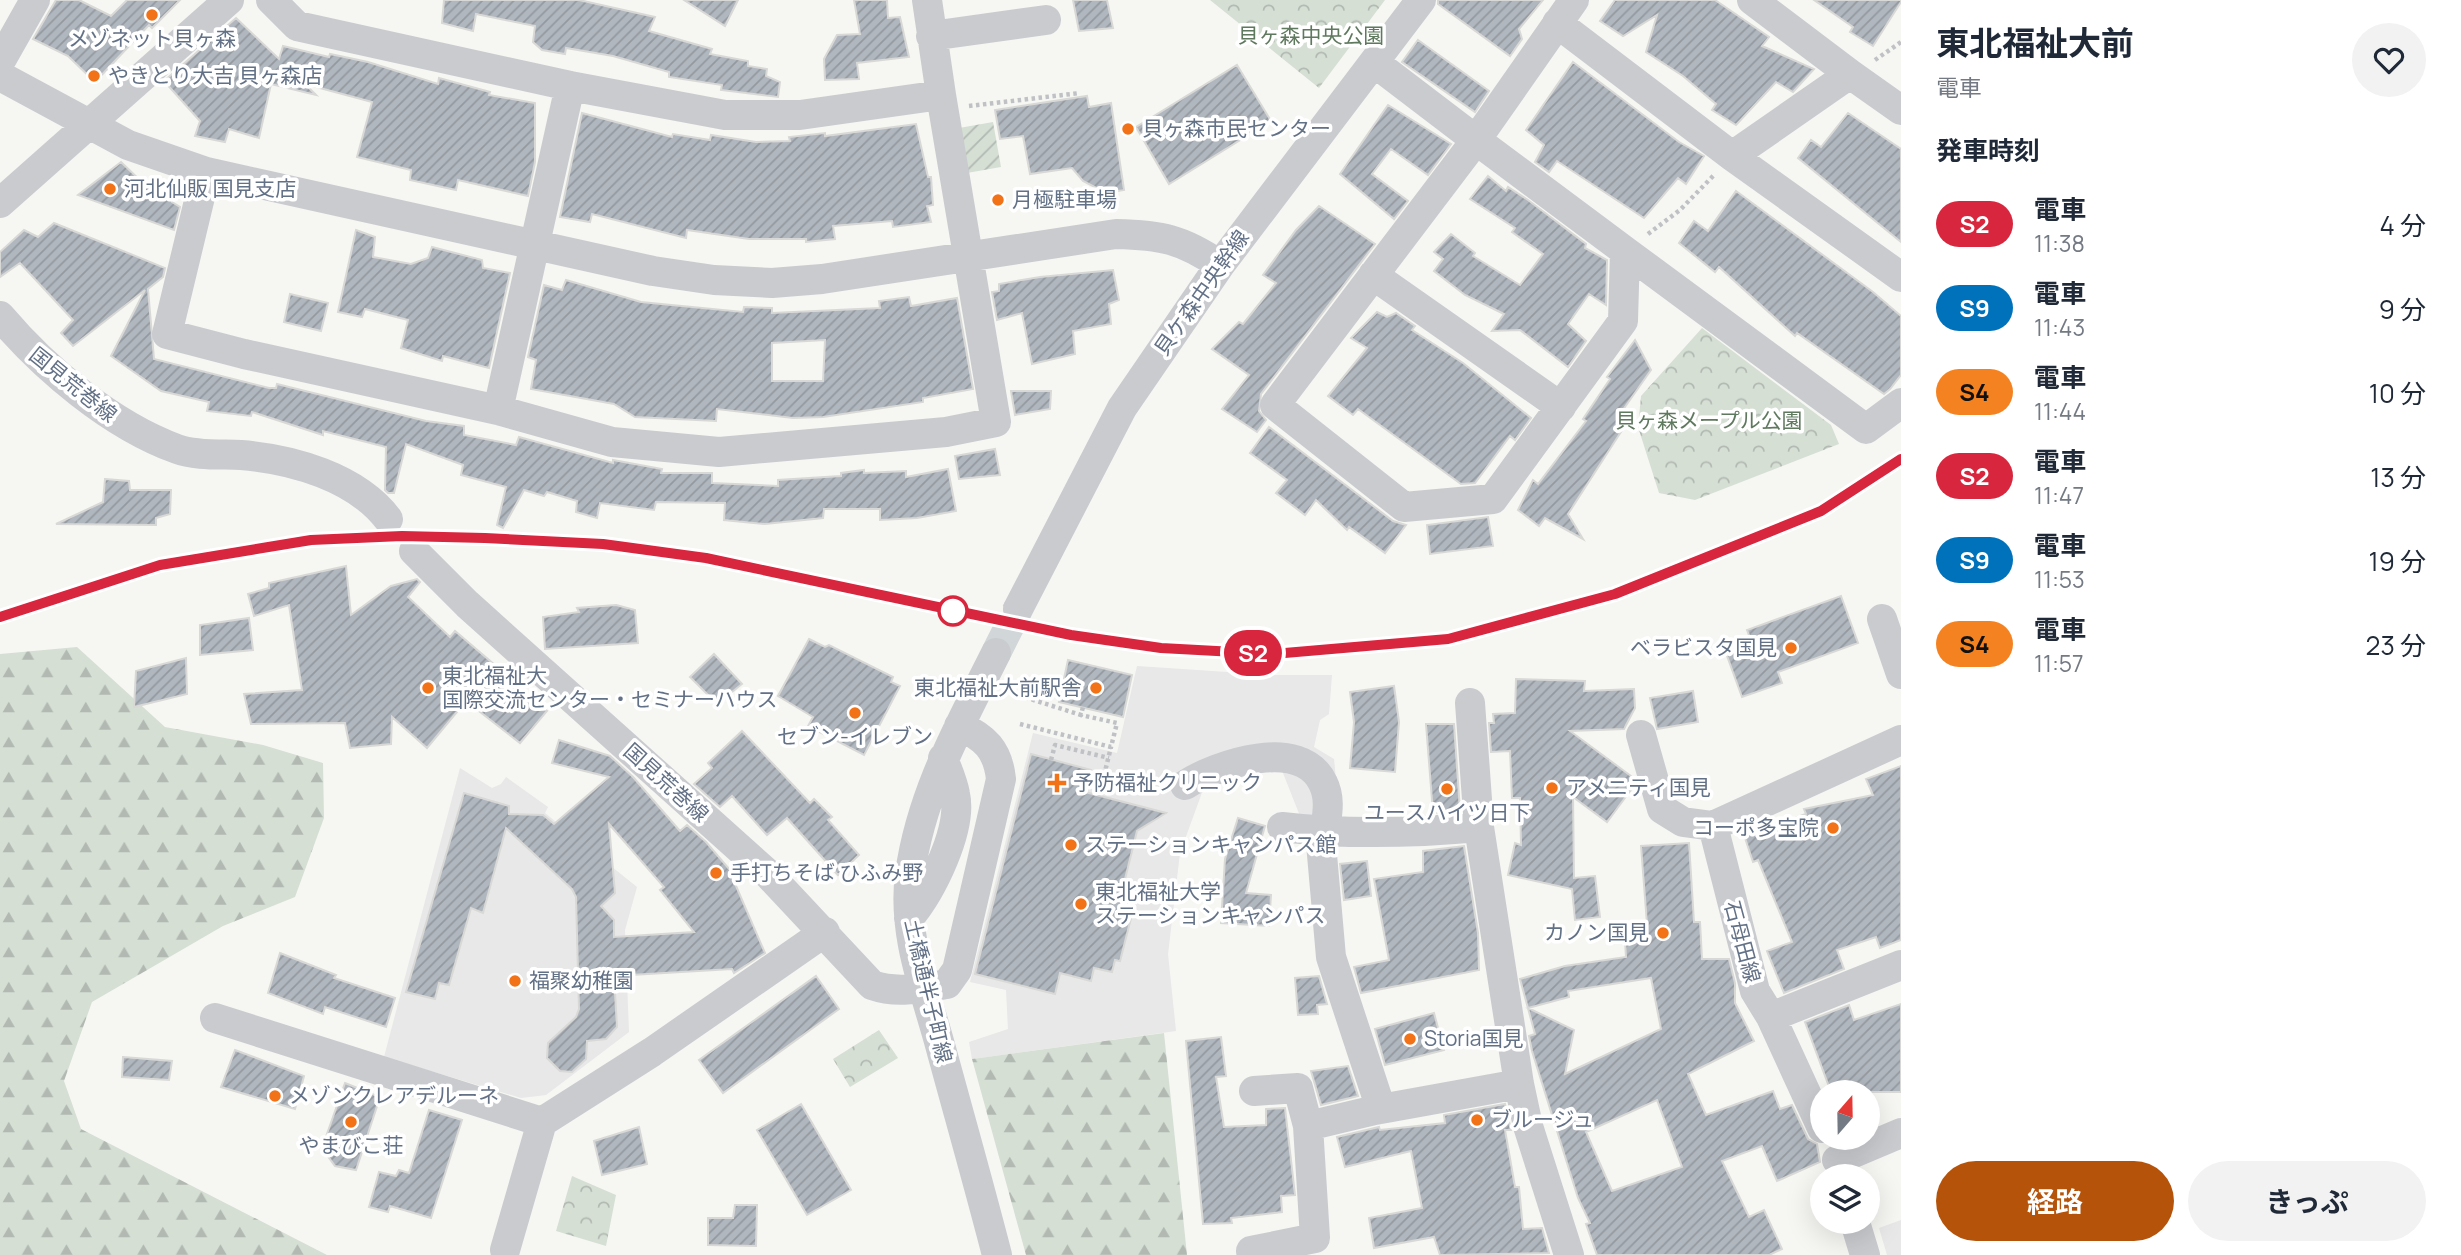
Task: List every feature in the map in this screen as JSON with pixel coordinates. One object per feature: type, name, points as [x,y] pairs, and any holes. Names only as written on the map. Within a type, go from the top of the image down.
[{"type":"street","points":[[0,62],[35,0]]},
{"type":"street","points":[[0,204],[229,0]]},
{"type":"street","points":[[271,0],[297,26],[570,86],[725,115],[800,115],[942,102]]},
{"type":"street","points":[[206,172],[167,334],[244,354],[498,410],[612,442],[719,452],[946,432],[996,422],[927,0]]},
{"type":"street","name":"貝ケ森中央幹線","points":[[1018,609],[1122,408],[1220,265],[1422,0]]},
{"type":"street","points":[[1752,0],[1901,110]]},
{"type":"street","points":[[1625,251],[1623,321],[1493,499],[1404,507],[1275,405],[1476,140],[1566,11],[1732,156],[1901,277]]},
{"type":"street","points":[[932,36],[1046,20]]},
{"type":"street","points":[[1375,63],[1866,429],[1901,403]]},
{"type":"street","points":[[1732,156],[1850,74]]},
{"type":"street","points":[[0,76],[128,145],[206,172],[534,247],[653,271],[714,280],[772,283],[845,276],[1116,234],[1155,235],[1190,244],[1220,265]]},
{"type":"street","points":[[498,410],[570,86]]},
{"type":"street","points":[[1373,275],[1561,407]]},
{"type":"street","name":"国見荒巻線","points":[[0,316],[25,345],[122,424],[180,450],[266,457],[336,479],[373,499],[388,519]]},
{"type":"street","name":"国見荒巻線","points":[[414,551],[477,613],[768,874],[872,985],[897,992],[947,984],[954,978],[1012,782],[991,747],[977,734],[959,726]]},
{"type":"street","points":[[1882,620],[1901,674]]},
{"type":"street","name":"土橋通半子町線","points":[[996,653],[943,758],[926,800],[910,875],[909,918],[923,988],[997,1255]]},
{"type":"street","points":[[1470,703],[1479,827],[1520,1084],[1528,1126],[1569,1255]]},
{"type":"street","points":[[1641,735],[1662,809],[1683,822],[1713,826],[1901,740]]},
{"type":"street","points":[[1185,785],[1217,767],[1262,758],[1285,758],[1312,768],[1329,802],[1322,832],[1331,957],[1381,1109]]},
{"type":"street","name":"石母田線","points":[[1713,826],[1755,991],[1771,1017],[1810,1102]]},
{"type":"street","points":[[1282,827],[1322,832],[1405,834],[1479,827]]},
{"type":"street","points":[[505,1250],[542,1122],[652,1052],[825,932]]},
{"type":"street","points":[[1771,1017],[1901,965]]},
{"type":"street","points":[[215,1018],[542,1122]]},
{"type":"street","points":[[1308,1126],[1381,1109],[1520,1084]]},
{"type":"street","points":[[1251,1251],[1315,1238],[1308,1126],[1297,1088],[1254,1091]]},
{"type":"street","points":[[1835,1158],[1901,1133]]},
{"type":"street","points":[[1859,1234],[1865,1255]]},
{"type":"path","points":[[942,102],[1080,93]]},
{"type":"path","points":[[1625,251],[1680,210],[1732,156]]},
{"type":"path","points":[[999,689],[1081,715],[1117,723],[1099,796]]},
{"type":"path","points":[[1081,715],[1083,707]]},
{"type":"path","points":[[1020,724],[1111,747]]},
{"type":"path","points":[[1051,760],[1058,734]]},
{"type":"path","points":[[1055,745],[1108,758]]},
{"type":"shaded area","name":"東北福祉大学 ステーションキャンパス","points":[[1137,666],[1272,675],[1332,675],[1329,714],[1320,720],[1314,747],[1334,759],[1340,819],[1300,816],[1281,768],[1208,776],[1180,853],[1168,954],[1176,1031],[972,1059],[969,1042],[1008,1029],[1006,990],[970,982],[1033,733],[1117,753]]},
{"type":"shaded area","name":"福聚幼稚園","points":[[460,768],[492,788],[501,784],[506,777],[548,807],[545,813],[637,887],[625,930],[629,1032],[546,1095],[521,1098],[384,1057]]},
{"type":"shaded area","points":[[1901,1220],[1901,1255],[1887,1255],[1880,1228]]},
{"type":"green space","name":"貝ヶ森中央公園","points":[[1210,0],[1385,0],[1319,88]]},
{"type":"green space","points":[[993,122],[1001,167],[967,173],[959,128]]},
{"type":"green space","name":"貝ヶ森メープル公園","points":[[1702,328],[1831,425],[1839,444],[1695,500],[1659,493],[1638,427],[1641,396]]},
{"type":"green space","points":[[77,647],[165,727],[263,745],[323,763],[324,818],[295,897],[223,926],[92,1002],[64,1081],[81,1129],[327,1255],[0,1255],[0,654]]},
{"type":"green space","points":[[879,1030],[898,1058],[850,1087],[833,1059]]},
{"type":"green space","points":[[1164,1033],[1187,1255],[1026,1255],[972,1059]]},
{"type":"green space","points":[[572,1176],[616,1195],[606,1246],[556,1231]]},
{"type":"building","points":[[56,0],[79,0],[111,16],[127,0],[180,0],[152,28],[149,25],[95,82],[68,56],[33,39]]},
{"type":"building","points":[[444,0],[579,0],[655,17],[649,31],[712,49],[710,54],[748,61],[748,66],[767,69],[766,76],[780,82],[778,97],[721,90],[722,85],[669,77],[669,72],[613,56],[566,48],[565,54],[542,50],[533,42],[535,26],[476,14],[473,31],[442,23]]},
{"type":"building","points":[[684,0],[738,0],[725,26]]},
{"type":"building","points":[[854,0],[887,0],[888,18],[900,17],[909,57],[857,63],[859,79],[825,80],[824,59],[837,35],[860,34]]},
{"type":"building","points":[[1073,0],[1107,0],[1113,28],[1079,31]]},
{"type":"building","points":[[1438,0],[1543,0],[1519,29],[1522,39],[1510,56],[1438,4]]},
{"type":"building","points":[[1615,0],[1715,0],[1769,37],[1762,46],[1814,69],[1793,92],[1776,82],[1736,125],[1712,110],[1716,104],[1683,76],[1646,52],[1657,15],[1623,36],[1600,21]]},
{"type":"building","points":[[1814,0],[1901,2],[1873,46],[1850,32],[1853,27]]},
{"type":"building","points":[[236,18],[279,59],[283,46],[329,57],[330,54],[368,62],[438,84],[439,78],[490,92],[489,95],[535,103],[535,162],[528,196],[458,180],[456,190],[410,180],[411,170],[357,157],[372,102],[305,84],[316,95],[271,84],[259,138],[229,129],[225,142],[195,136],[200,121],[164,81]]},
{"type":"building","points":[[1418,40],[1489,91],[1475,112],[1402,62]]},
{"type":"building","points":[[1573,62],[1679,142],[1704,156],[1686,184],[1678,178],[1644,218],[1557,161],[1549,172],[1535,162],[1544,145],[1526,130]]},
{"type":"building","points":[[1237,65],[1271,121],[1169,184],[1136,127]]},
{"type":"building","points":[[1087,96],[1089,107],[1111,103],[1124,190],[1106,193],[1083,181],[1072,168],[1030,174],[1023,136],[1000,139],[995,110]]},
{"type":"building","points":[[1388,105],[1451,144],[1428,175],[1391,149],[1372,174],[1408,201],[1394,219],[1340,174]]},
{"type":"building","points":[[582,113],[672,137],[673,134],[710,140],[711,135],[756,142],[790,141],[789,137],[825,133],[825,136],[916,124],[928,177],[931,177],[933,205],[927,206],[931,222],[893,227],[892,221],[833,226],[835,239],[806,242],[806,239],[749,239],[687,230],[686,238],[592,214],[590,222],[560,217]]},
{"type":"building","points":[[1848,113],[1901,149],[1901,242],[1798,158],[1811,140],[1821,147]]},
{"type":"building","points":[[121,162],[146,186],[173,197],[172,202],[180,207],[174,230],[78,195]]},
{"type":"building","points":[[1488,176],[1506,191],[1508,187],[1528,200],[1586,244],[1585,248],[1607,260],[1606,305],[1589,294],[1568,324],[1586,341],[1568,367],[1520,330],[1492,331],[1504,314],[1465,295],[1434,271],[1443,259],[1434,252],[1451,234],[1475,253],[1473,256],[1520,285],[1543,254],[1512,232],[1515,228],[1470,199]]},
{"type":"building","points":[[1736,191],[1873,292],[1901,316],[1901,375],[1884,394],[1797,333],[1795,336],[1719,267],[1715,272],[1679,243],[1694,221],[1708,231]]},
{"type":"building","points":[[1319,206],[1375,244],[1261,394],[1259,411],[1266,420],[1257,432],[1222,409],[1249,375],[1212,349],[1239,322],[1243,324],[1276,283],[1263,275],[1296,230]]},
{"type":"building","points":[[54,223],[165,268],[163,277],[148,289],[154,359],[269,388],[276,388],[277,384],[426,421],[464,426],[464,435],[516,445],[519,437],[613,463],[613,460],[662,469],[661,473],[712,473],[712,483],[778,486],[778,480],[841,476],[841,473],[864,470],[864,473],[906,471],[906,477],[948,469],[956,511],[917,518],[880,520],[880,509],[824,509],[823,518],[765,524],[724,520],[725,503],[656,502],[654,510],[600,503],[597,518],[576,512],[577,501],[547,492],[544,496],[524,490],[503,528],[497,525],[506,487],[461,475],[463,465],[406,444],[394,493],[388,493],[385,490],[386,447],[323,431],[323,435],[252,412],[251,416],[207,411],[209,402],[161,391],[111,356],[145,290],[73,346],[61,333],[73,320],[20,263],[0,277],[0,252],[24,230],[38,237]]},
{"type":"building","points":[[356,230],[375,237],[373,257],[411,264],[428,258],[432,247],[482,260],[483,268],[510,273],[489,368],[443,356],[442,361],[401,348],[408,320],[365,309],[362,317],[338,312]]},
{"type":"building","points":[[1113,270],[1119,300],[1109,304],[1111,324],[1073,331],[1075,354],[1032,364],[1022,313],[997,320],[992,292],[999,291],[999,284]]},
{"type":"building","points":[[566,280],[641,302],[743,312],[744,307],[772,308],[772,313],[880,308],[879,301],[909,297],[911,306],[957,298],[973,389],[923,398],[923,402],[823,417],[793,418],[717,409],[716,421],[635,417],[614,404],[531,389],[536,360],[528,357],[544,285],[562,290]],"holes":[[[825,340],[823,381],[772,381],[772,343]]]},
{"type":"building","points":[[290,294],[328,303],[321,331],[284,322]]},
{"type":"building","points":[[1377,312],[1387,317],[1396,313],[1415,326],[1412,330],[1463,363],[1531,418],[1515,440],[1510,436],[1475,483],[1461,484],[1358,409],[1353,415],[1328,396],[1367,348],[1351,338]]},
{"type":"building","points":[[1635,340],[1651,370],[1620,414],[1628,421],[1568,514],[1583,539],[1545,518],[1539,526],[1518,510],[1533,480],[1538,484],[1586,421],[1583,419],[1610,379],[1607,377]]},
{"type":"building","points":[[1011,391],[1051,391],[1050,409],[1015,415]]},
{"type":"building","points":[[1269,427],[1393,521],[1406,525],[1385,553],[1349,527],[1347,530],[1316,500],[1305,515],[1276,493],[1287,480],[1250,453]]},
{"type":"building","points":[[995,449],[1000,475],[959,479],[955,456]]},
{"type":"building","points":[[105,479],[129,481],[130,490],[171,490],[170,514],[156,518],[156,525],[56,524],[103,502]]},
{"type":"building","points":[[1488,517],[1493,546],[1430,554],[1427,525]]},
{"type":"building","points":[[346,566],[351,615],[391,586],[417,579],[420,582],[408,597],[450,637],[455,631],[496,666],[493,670],[547,711],[520,743],[466,701],[427,748],[392,717],[391,744],[350,748],[345,723],[251,724],[244,694],[302,690],[289,605],[254,616],[248,594],[269,588],[269,583]]},
{"type":"building","name":"ベラビスタ国見","points":[[1841,596],[1858,643],[1778,672],[1782,683],[1742,697],[1726,653],[1752,643],[1747,630]]},
{"type":"building","points":[[616,605],[635,610],[638,643],[545,649],[543,617],[579,612],[577,608]]},
{"type":"building","points":[[249,618],[253,650],[200,655],[200,625]]},
{"type":"building","points":[[809,639],[825,647],[829,645],[893,677],[891,682],[900,686],[864,755],[808,726],[813,717],[778,696]]},
{"type":"building","points":[[714,654],[742,684],[717,704],[690,677]]},
{"type":"building","points":[[186,658],[187,694],[134,707],[136,671]]},
{"type":"building","name":"東北福祉大前駅舎","points":[[1068,660],[1132,675],[1123,717],[1059,702]]},
{"type":"building","points":[[1516,679],[1585,681],[1584,691],[1634,689],[1635,708],[1624,729],[1570,731],[1635,779],[1636,783],[1607,822],[1573,797],[1574,878],[1595,876],[1600,917],[1575,920],[1572,889],[1508,875],[1515,843],[1521,845],[1520,798],[1512,798],[1510,751],[1491,752],[1489,723],[1494,723],[1493,714],[1515,713]]},
{"type":"building","points":[[1394,686],[1399,722],[1395,772],[1350,768],[1354,722],[1350,692]]},
{"type":"building","points":[[1693,691],[1698,722],[1657,729],[1650,698]]},
{"type":"building","name":"ユースハイツ日下","points":[[1426,724],[1454,724],[1460,811],[1433,813]]},
{"type":"building","points":[[742,731],[810,803],[814,799],[832,817],[828,820],[859,855],[838,875],[787,818],[767,835],[732,796],[720,807],[694,784],[712,768],[708,763]]},
{"type":"building","points":[[559,740],[610,756],[633,777],[680,831],[687,825],[706,842],[736,877],[733,879],[765,953],[734,973],[732,969],[614,976],[617,1027],[606,1039],[587,1041],[586,1059],[572,1072],[560,1071],[547,1058],[548,1043],[576,1017],[579,1009],[576,897],[572,889],[506,828],[483,913],[471,908],[449,985],[439,983],[435,999],[406,992],[464,793],[509,806],[509,814],[543,815],[554,824],[609,777],[552,763]],"holes":[[[609,824],[664,887],[660,890],[694,932],[614,937],[614,920],[601,906],[615,893]]]},
{"type":"building","name":"ステーションキャンパス館","points":[[1031,754],[1091,770],[1085,792],[1166,813],[1137,831],[1124,883],[1139,887],[1120,961],[1115,960],[1112,972],[1094,968],[1091,981],[1060,973],[1055,994],[975,974]]},
{"type":"building","points":[[1901,766],[1901,940],[1880,948],[1876,937],[1837,950],[1844,969],[1784,993],[1767,951],[1792,942],[1758,860],[1753,862],[1744,835],[1806,814],[1804,809],[1873,795],[1866,779]]},
{"type":"building","points":[[1238,818],[1265,826],[1246,893],[1271,895],[1269,926],[1221,923],[1225,859]]},
{"type":"building","points":[[1689,843],[1694,922],[1700,922],[1702,959],[1729,959],[1735,983],[1735,1003],[1754,1041],[1688,1074],[1706,1115],[1773,1091],[1780,1109],[1792,1105],[1810,1140],[1810,1150],[1818,1150],[1820,1162],[1810,1164],[1810,1166],[1777,1181],[1762,1146],[1722,1161],[1749,1217],[1764,1210],[1782,1249],[1769,1255],[1597,1255],[1586,1224],[1590,1223],[1578,1198],[1532,1051],[1529,1036],[1535,1034],[1520,979],[1565,966],[1626,957],[1624,926],[1647,924],[1641,846]],"holes":[[[1651,978],[1661,1029],[1565,1074],[1574,1030],[1528,1008],[1569,997],[1568,991]],[[1657,1100],[1682,1167],[1612,1191],[1586,1132]]]},
{"type":"building","points":[[1464,846],[1478,933],[1479,970],[1361,993],[1354,967],[1389,960],[1374,879],[1423,872],[1423,851]]},
{"type":"building","points":[[1367,861],[1371,896],[1344,900],[1340,864]]},
{"type":"building","points":[[280,953],[336,975],[334,978],[395,998],[386,1027],[325,1007],[323,1014],[268,993]]},
{"type":"building","points":[[816,976],[839,1009],[723,1093],[699,1060]]},
{"type":"building","points":[[1319,976],[1327,1004],[1317,1005],[1318,1014],[1298,1015],[1295,978]]},
{"type":"building","points":[[1901,1004],[1901,1092],[1880,1092],[1880,1080],[1827,1080],[1805,1022],[1849,1005],[1854,1020]]},
{"type":"building","name":"Storia国見","points":[[1434,1013],[1444,1050],[1385,1065],[1375,1029]]},
{"type":"building","points":[[1221,1037],[1226,1076],[1216,1077],[1224,1127],[1266,1125],[1266,1109],[1285,1108],[1295,1195],[1281,1196],[1282,1212],[1231,1218],[1232,1223],[1203,1224],[1186,1041]]},
{"type":"building","name":"メゾンクレアデルーネ","points":[[235,1050],[304,1076],[295,1109],[221,1087]]},
{"type":"building","points":[[123,1057],[172,1061],[169,1080],[122,1077]]},
{"type":"building","points":[[1348,1066],[1358,1096],[1321,1105],[1311,1071]]},
{"type":"building","name":"やまびこ荘","points":[[345,1083],[380,1097],[356,1170],[335,1166],[322,1148]]},
{"type":"building","points":[[801,1104],[851,1190],[807,1215],[757,1130]]},
{"type":"building","points":[[1505,1104],[1511,1130],[1505,1130],[1515,1187],[1519,1187],[1523,1229],[1542,1228],[1549,1253],[1440,1255],[1434,1237],[1374,1248],[1369,1218],[1422,1208],[1411,1151],[1345,1167],[1337,1137],[1379,1127],[1380,1130],[1445,1123],[1444,1115]]},
{"type":"building","points":[[429,1110],[462,1120],[431,1218],[390,1206],[388,1212],[369,1207],[379,1172],[396,1176],[399,1170],[409,1173]]},
{"type":"building","points":[[639,1127],[647,1164],[602,1175],[594,1141]]},
{"type":"building","points":[[735,1205],[757,1205],[756,1246],[708,1245],[708,1218],[733,1218]]},
{"type":"tunnel","points":[[996,653],[1018,609]]},
{"type":"railway","points":[[0,617],[160,565],[311,540],[403,536],[485,538],[603,544],[706,558],[1071,635],[1161,648],[1273,654],[1448,639],[1615,594],[1821,511],[1901,459]]},
{"type":"train","name":"S2","points":[[0,617],[160,565],[311,540],[402,536],[485,538],[603,544],[706,558],[841,584],[1071,635],[1161,648],[1273,654],[1448,639],[1615,594],[1821,511],[1901,459]]},
{"type":"place","name":"メゾネット貝ヶ森","points":[[152,15]]},
{"type":"place","name":"やきとり大吉 貝ヶ森店","points":[[94,76]]},
{"type":"place","name":"貝ヶ森市民センター","points":[[1128,129]]},
{"type":"place","name":"河北仙販 国見支店","points":[[110,189]]},
{"type":"place","name":"月極駐車場","points":[[998,200]]},
{"type":"place","name":"ベラビスタ国見","points":[[1791,648]]},
{"type":"place","name":"東北福祉大 国際交流センター・セミナーハウス","points":[[428,688]]},
{"type":"place","name":"東北福祉大前駅舎","points":[[1096,688]]},
{"type":"place","name":"セブン-イレブン","points":[[855,713]]},
{"type":"place","name":"予防福祉クリニック","points":[[1057,783]]},
{"type":"place","name":"アメニティ国見","points":[[1552,788]]},
{"type":"place","name":"ユースハイツ日下","points":[[1447,789]]},
{"type":"place","name":"コーポ多宝院","points":[[1833,828]]},
{"type":"place","name":"ステーションキャンパス館","points":[[1071,845]]},
{"type":"place","name":"手打ちそば ひふみ野","points":[[716,873]]},
{"type":"place","name":"東北福祉大学 ステーションキャンパス","points":[[1081,904]]},
{"type":"place","name":"カノン国見","points":[[1663,933]]},
{"type":"place","name":"福聚幼稚園","points":[[515,981]]},
{"type":"place","name":"Storia国見","points":[[1410,1039]]},
{"type":"place","name":"メゾンクレアデルーネ","points":[[275,1096]]},
{"type":"place","name":"ブルージュ","points":[[1477,1120]]},
{"type":"place","name":"やまびこ荘","points":[[351,1122]]}]
